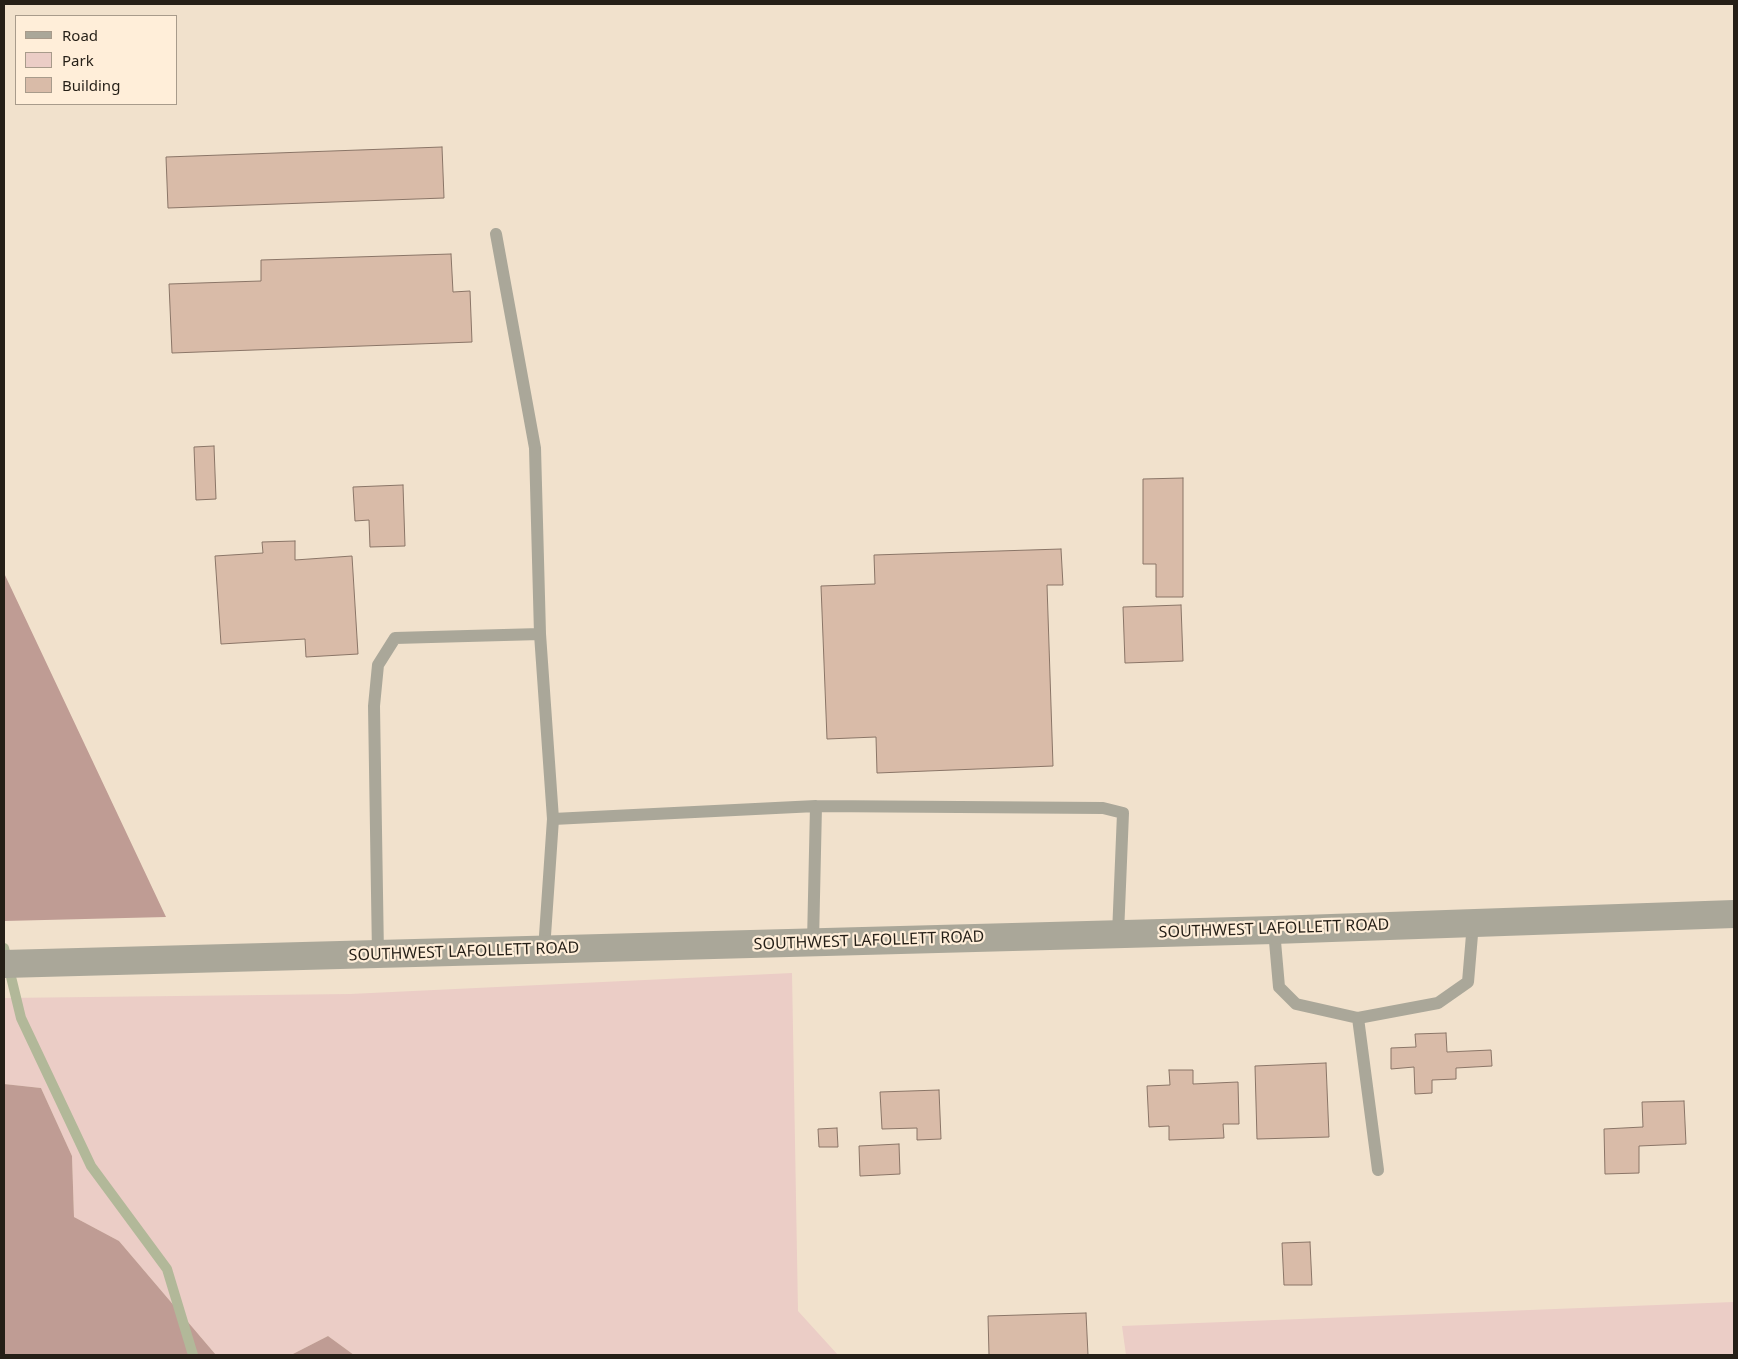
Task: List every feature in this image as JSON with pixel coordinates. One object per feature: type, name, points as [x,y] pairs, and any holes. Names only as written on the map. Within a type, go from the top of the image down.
[{"type":"street","name":"SOUTHWEST LAFOLLETT ROAD","points":[[4,964],[1274,930],[1734,914]]},
{"type":"lane","points":[[496,234],[535,448],[540,634],[553,819],[544,950]]},
{"type":"lane","points":[[378,955],[374,706],[378,666],[395,638],[540,634]]},
{"type":"lane","points":[[553,819],[816,806],[1103,808],[1123,814],[1118,934]]},
{"type":"lane","points":[[814,942],[816,806]]},
{"type":"lane","points":[[1274,930],[1279,987],[1296,1004],[1358,1018],[1438,1003],[1468,982],[1473,923]]},
{"type":"lane","points":[[1358,1018],[1378,1170]]},
{"type":"green space","points":[[792,973],[798,1311],[838,1355],[354,1355],[328,1336],[291,1355],[216,1355],[119,1241],[74,1217],[72,1156],[41,1088],[4,1084],[4,998],[350,994]]},
{"type":"green space","points":[[1734,1302],[1734,1355],[1126,1355],[1122,1326]]},
{"type":"shaded area","points":[[4,573],[166,917],[4,921]]},
{"type":"shaded area","points":[[4,1084],[41,1088],[72,1156],[74,1217],[119,1241],[216,1355],[4,1355]]},
{"type":"shaded area","points":[[328,1336],[354,1355],[291,1355]]},
{"type":"building","points":[[442,147],[444,198],[168,208],[166,157]]},
{"type":"building","points":[[451,254],[453,292],[470,291],[472,342],[172,353],[169,284],[261,281],[261,260]]},
{"type":"building","points":[[214,446],[216,499],[196,500],[194,447]]},
{"type":"building","points":[[1183,478],[1183,597],[1156,597],[1156,564],[1143,564],[1143,479]]},
{"type":"building","points":[[403,485],[405,546],[370,547],[369,520],[355,521],[353,487]]},
{"type":"building","points":[[295,541],[295,560],[352,556],[358,654],[306,657],[305,639],[221,644],[215,556],[263,553],[262,542]]},
{"type":"building","points":[[1061,549],[1063,585],[1047,585],[1053,766],[877,773],[876,737],[827,739],[821,586],[875,584],[874,555]]},
{"type":"building","points":[[1181,605],[1183,661],[1125,663],[1123,607]]},
{"type":"building","points":[[1446,1033],[1447,1052],[1491,1050],[1492,1066],[1456,1068],[1456,1079],[1432,1080],[1432,1093],[1415,1094],[1414,1067],[1391,1069],[1391,1048],[1416,1047],[1415,1034]]},
{"type":"building","points":[[1326,1063],[1329,1137],[1257,1139],[1255,1066]]},
{"type":"building","points":[[1169,1070],[1193,1070],[1193,1084],[1238,1082],[1239,1124],[1223,1124],[1224,1138],[1169,1140],[1169,1126],[1149,1127],[1147,1086],[1170,1085]]},
{"type":"building","points":[[939,1090],[941,1139],[917,1140],[917,1128],[882,1129],[880,1092]]},
{"type":"building","points":[[1684,1101],[1686,1144],[1639,1146],[1639,1173],[1605,1174],[1604,1129],[1643,1127],[1642,1102]]},
{"type":"building","points":[[837,1128],[838,1147],[819,1147],[818,1129]]},
{"type":"building","points":[[899,1144],[900,1174],[860,1176],[859,1146]]},
{"type":"building","points":[[1310,1242],[1312,1285],[1284,1285],[1282,1243]]},
{"type":"building","points":[[1086,1313],[1088,1355],[989,1355],[988,1316]]},
{"type":"waterway","points":[[4,948],[21,1018],[91,1166],[167,1269],[193,1355]]}]
